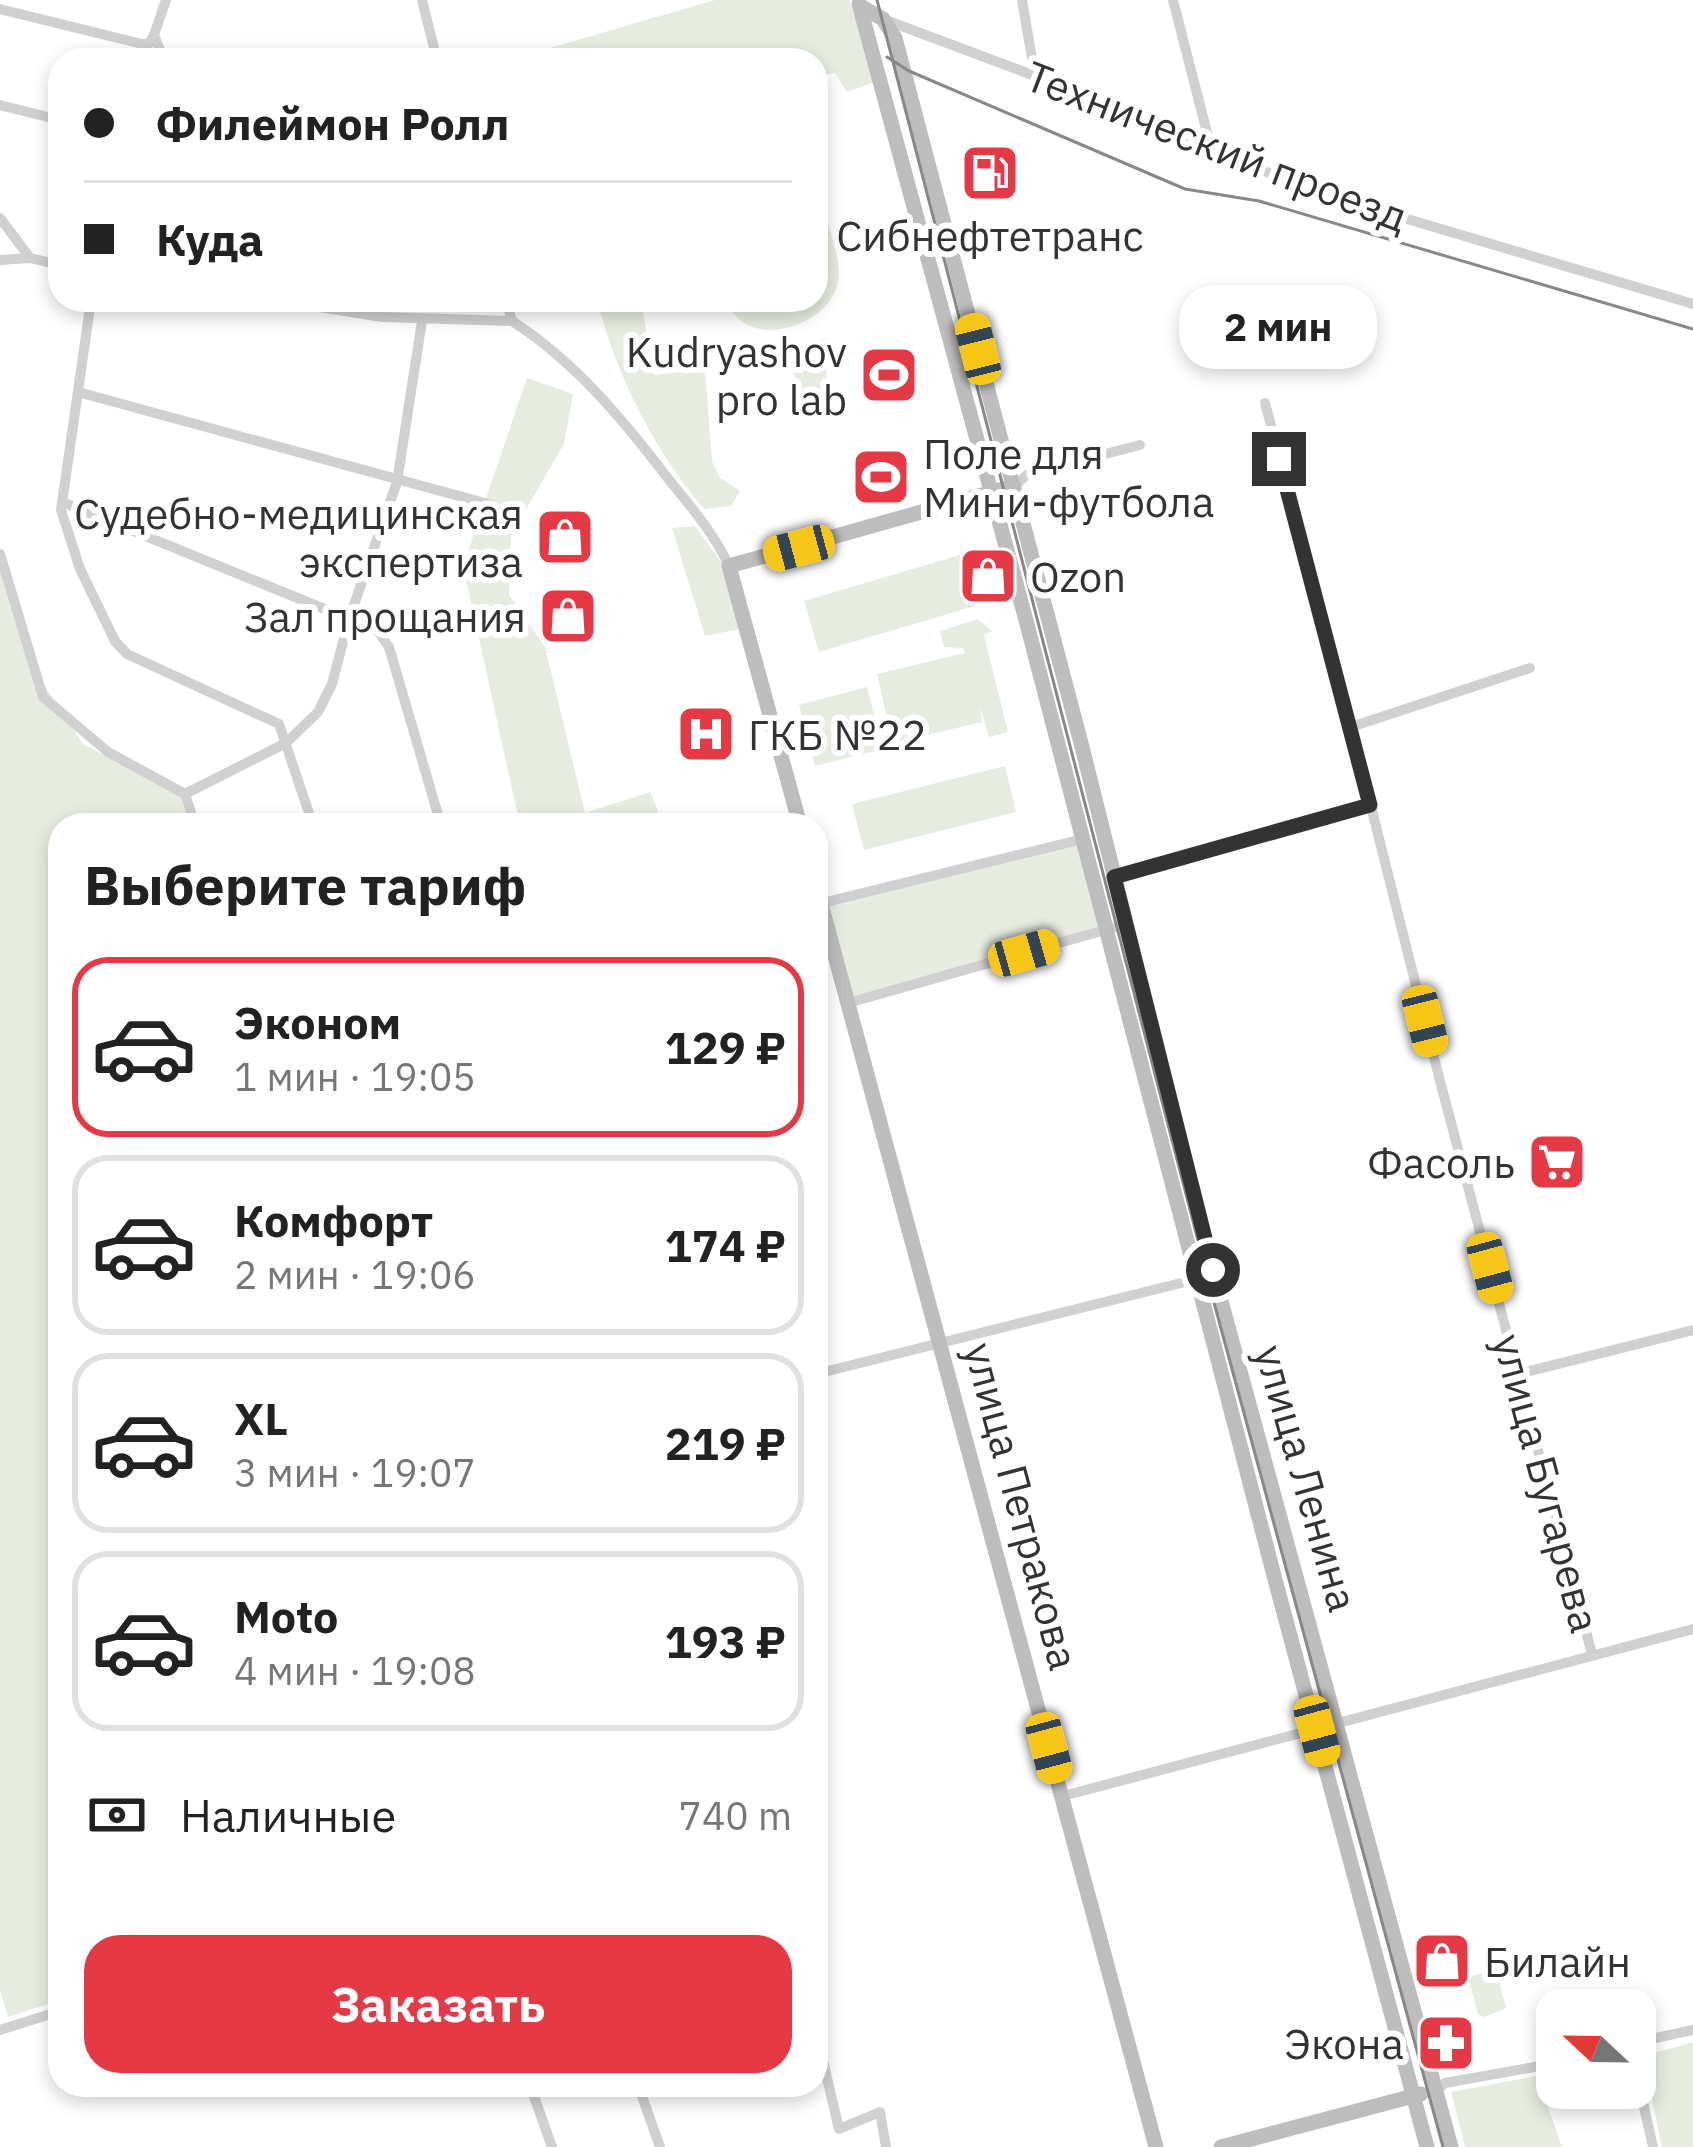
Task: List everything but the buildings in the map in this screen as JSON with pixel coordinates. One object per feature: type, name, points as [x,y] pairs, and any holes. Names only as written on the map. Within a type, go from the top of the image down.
[{"type":"main road","name":"улица Ленина","points":[[859,3],[883,19],[898,50],[1214,1275],[1451,2147]]},
{"type":"main road","name":"улица Ленина","points":[[859,3],[1427,2147]]},
{"type":"main road","points":[[797,813],[729,566],[1014,486]]},
{"type":"main road","name":"улица Петракова","points":[[828,935],[1156,2147]]},
{"type":"main road","points":[[1221,2147],[1436,2091]]},
{"type":"street","points":[[0,9],[149,44],[166,0]]},
{"type":"street","points":[[422,0],[434,48]]},
{"type":"street","points":[[1022,0],[1035,76]]},
{"type":"street","points":[[1173,0],[1212,152]]},
{"type":"street","name":"Технический проезд","points":[[883,19],[1313,191],[1693,304]]},
{"type":"street","points":[[898,50],[922,33]]},
{"type":"street","points":[[154,35],[159,48]]},
{"type":"street","points":[[0,105],[48,117]]},
{"type":"street","points":[[0,218],[30,258]]},
{"type":"street","points":[[0,260],[48,262]]},
{"type":"street","points":[[89,312],[62,502],[80,569],[115,641],[127,654],[280,724],[309,813]]},
{"type":"street","points":[[364,312],[422,320],[512,321]]},
{"type":"street","points":[[509,312],[512,321],[591,384],[699,518],[729,566]]},
{"type":"street","points":[[184,794],[286,743],[318,712],[332,684],[397,482],[422,320]]},
{"type":"street","points":[[78,392],[492,505]]},
{"type":"street","name":"улица Бугарева","points":[[1265,403],[1592,1654]]},
{"type":"street","points":[[1014,486],[1028,475],[1140,445]]},
{"type":"street","points":[[62,502],[372,622],[389,647],[437,813]]},
{"type":"street","points":[[0,554],[43,698],[108,752],[184,794],[191,813]]},
{"type":"street","points":[[1351,727],[1529,668]]},
{"type":"street","points":[[1114,877],[1370,805]]},
{"type":"street","points":[[828,902],[1083,839]]},
{"type":"street","points":[[848,1003],[1126,924]]},
{"type":"street","points":[[828,1371],[1197,1279]]},
{"type":"street","points":[[1519,1374],[1693,1330]]},
{"type":"street","points":[[1063,1796],[1693,1630]]},
{"type":"street","points":[[0,2030],[48,2016]]},
{"type":"street","points":[[1656,2038],[1693,2030]]},
{"type":"street","points":[[1436,2091],[1445,2083],[1536,2066]]},
{"type":"street","points":[[828,2082],[839,2129],[880,2112],[886,2147]]},
{"type":"street","points":[[534,2097],[552,2147]]},
{"type":"street","points":[[642,2097],[660,2147]]},
{"type":"street","points":[[1644,2109],[1653,2147]]},
{"type":"shaded area","points":[[715,0],[849,0],[877,81],[847,92],[835,73],[828,74],[828,48],[550,48]]},
{"type":"shaded area","points":[[828,223],[839,266],[828,302]]},
{"type":"shaded area","points":[[601,312],[643,312],[654,375],[705,369],[712,461],[720,478],[740,491],[731,506],[704,509],[653,436],[615,357]]},
{"type":"shaded area","points":[[734,312],[819,312],[787,328],[768,330]]},
{"type":"shaded area","points":[[827,338],[826,391],[800,393],[786,349]]},
{"type":"shaded area","points":[[527,378],[573,394],[564,444],[511,535],[509,595],[545,647],[585,813],[517,813],[463,566]]},
{"type":"shaded area","name":"Поле для Мини-футбола","points":[[898,455],[907,487],[864,498],[856,467]]},
{"type":"shaded area","points":[[695,526],[725,567],[740,629],[705,636],[672,528]]},
{"type":"shaded area","points":[[960,555],[975,606],[819,652],[804,601]]},
{"type":"shaded area","points":[[0,560],[32,667],[83,744],[180,795],[185,813],[48,813],[48,2004],[8,2017],[0,1990]]},
{"type":"shaded area","points":[[978,619],[992,631],[984,635],[1008,732],[989,737],[980,707],[982,722],[893,743],[877,674],[965,653],[963,648],[944,647],[940,631]]},
{"type":"shaded area","points":[[867,687],[883,749],[815,766],[799,705]]},
{"type":"shaded area","points":[[1005,766],[1016,812],[864,850],[852,804]]},
{"type":"shaded area","points":[[650,792],[659,813],[585,813]]},
{"type":"shaded area","points":[[1077,844],[1099,932],[854,998],[829,904]]},
{"type":"shaded area","points":[[1493,1970],[1506,2008],[1484,2017],[1478,2014],[1469,1981]]},
{"type":"shaded area","points":[[1693,2042],[1693,2147],[1662,2147],[1654,2109],[1656,2052]]},
{"type":"shaded area","points":[[1536,2076],[1536,2109],[1549,2109],[1562,2147],[1465,2147],[1451,2092]]},
{"type":"tram line","points":[[877,0],[1216,1310],[1443,2147]]},
{"type":"tram line","points":[[887,57],[909,71],[1185,189],[1259,201],[1693,329]]},
{"type":"place","name":"Сибнефтетранс","points":[[990,173]]},
{"type":"place","name":"Kudryashov pro lab","points":[[889,375]]},
{"type":"place","name":"Поле для Мини-футбола","points":[[881,477]]},
{"type":"place","name":"Судебно-медицинская экспертиза","points":[[565,537]]},
{"type":"place","name":"Ozon","points":[[988,576]]},
{"type":"place","name":"Зал прощания","points":[[568,616]]},
{"type":"place","name":"ГКБ №22","points":[[706,734]]},
{"type":"place","name":"Фасоль","points":[[1557,1162]]},
{"type":"place","name":"Билайн","points":[[1442,1961]]},
{"type":"place","name":"Экона","points":[[1446,2043]]},
{"type":"route","points":[[1213,1270],[1114,877],[1370,805],[1279,459]]}]
